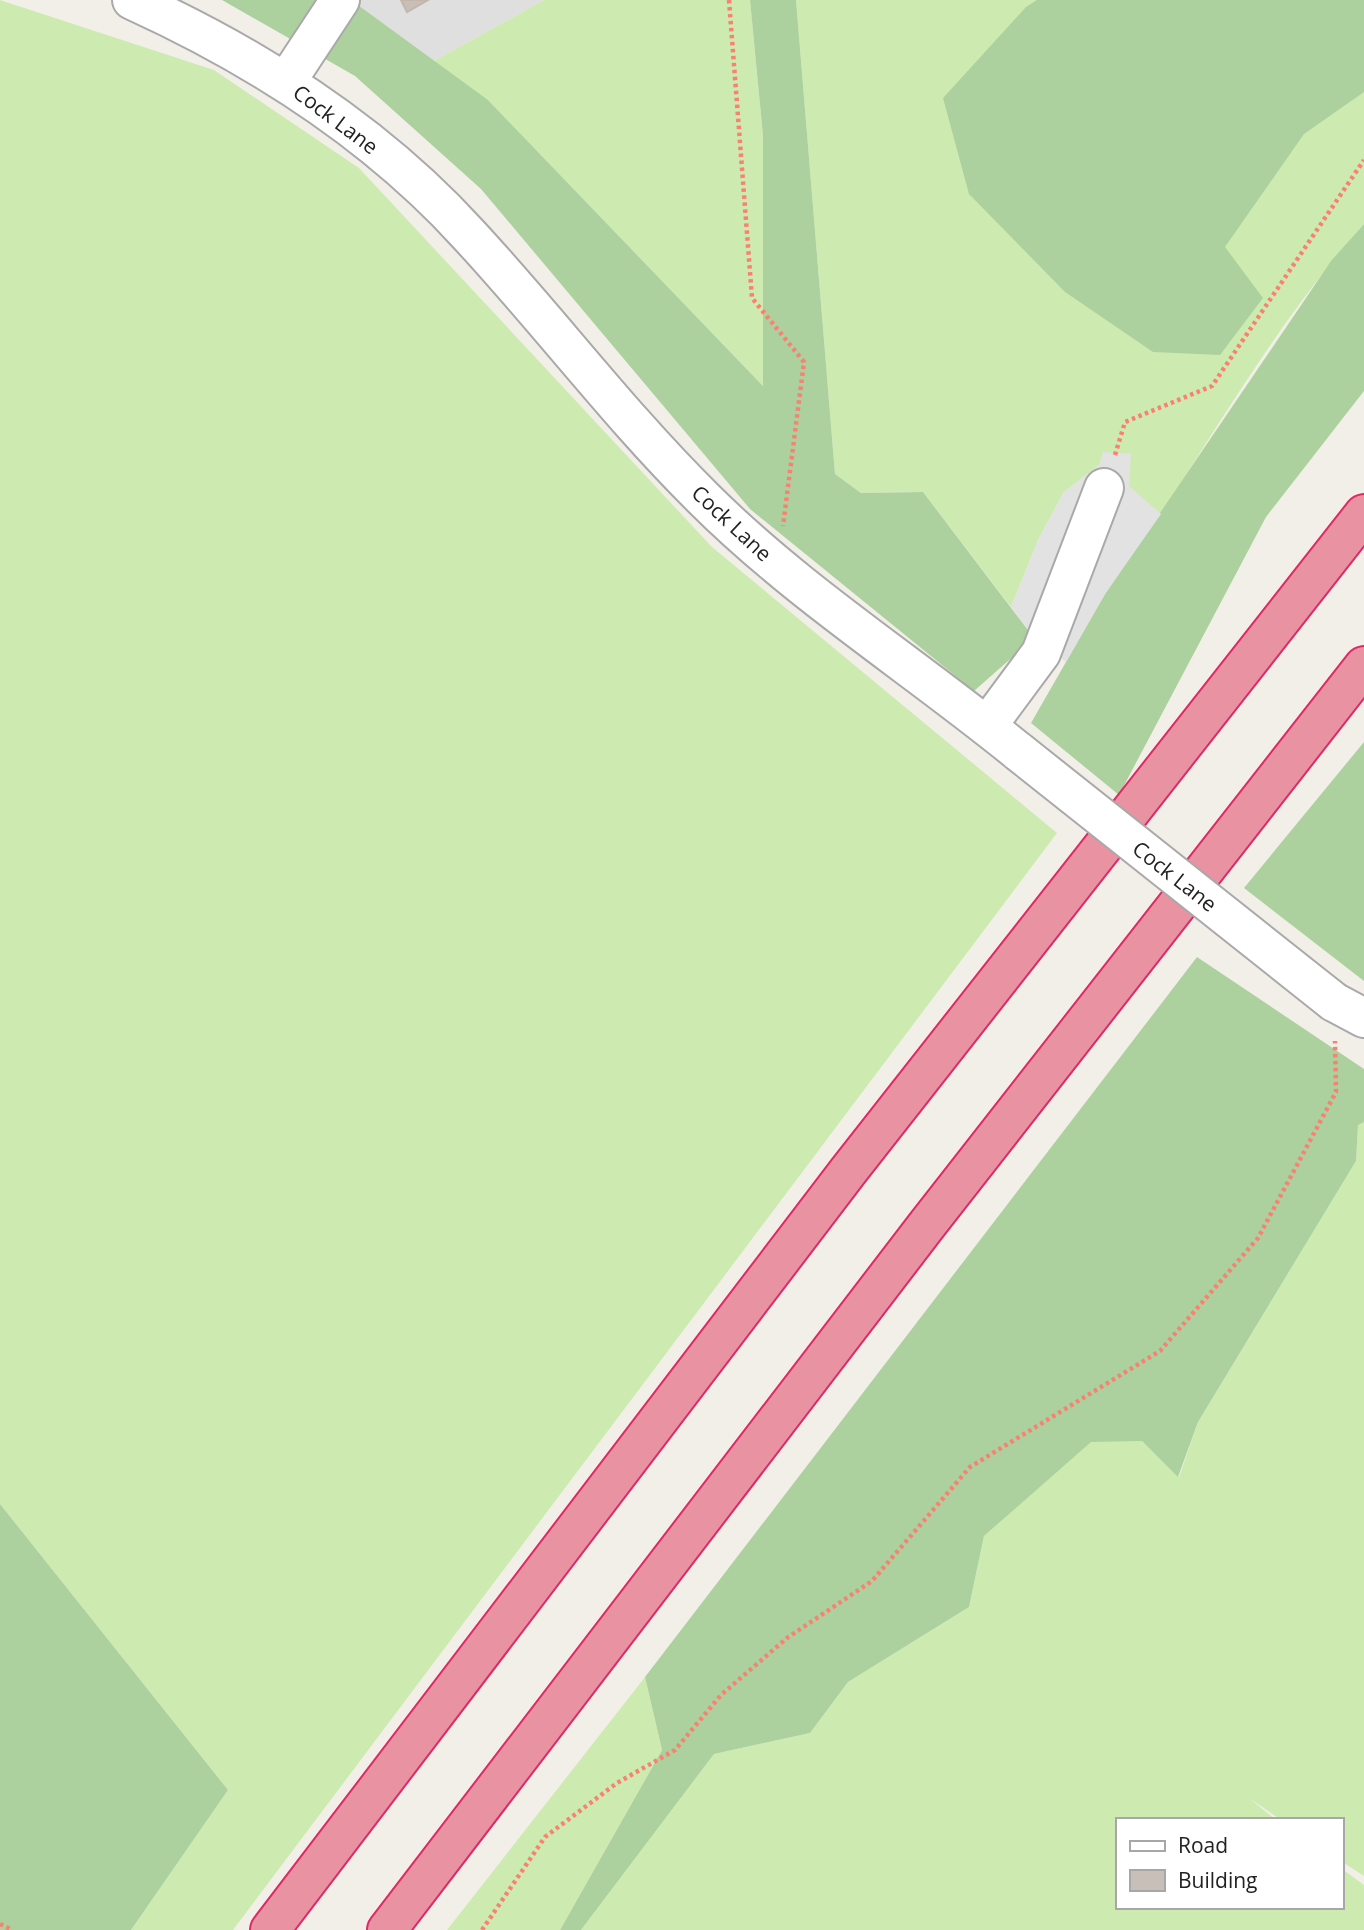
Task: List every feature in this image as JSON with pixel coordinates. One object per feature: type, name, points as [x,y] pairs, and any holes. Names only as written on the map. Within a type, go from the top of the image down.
[{"type":"highway","points":[[270,1930],[840,1181],[1364,514]]},
{"type":"highway","points":[[387,1930],[909,1248],[1364,666]]},
{"type":"street","name":"Cock Lane","points":[[132,0],[201,32],[286,82],[350,127],[442,207],[685,480],[778,565],[1349,1010]]},
{"type":"street","points":[[286,82],[340,0]]},
{"type":"street","points":[[987,726],[1041,653],[1104,488]]},
{"type":"path","points":[[729,0],[752,299],[804,362],[778,565]]},
{"type":"path","points":[[1104,488],[1125,422],[1212,386],[1364,160]]},
{"type":"path","points":[[482,1930],[545,1838],[617,1783],[675,1751],[721,1695],[768,1654],[872,1580],[970,1467],[1160,1351],[1258,1238],[1336,1092],[1349,1010]]},
{"type":"path","points":[[0,1924],[12,1930]]},
{"type":"shaded area","points":[[326,0],[544,0],[432,62]]},
{"type":"shaded area","points":[[1103,452],[1131,454],[1129,486],[1161,514],[1105,594],[1066,662],[1034,638],[1011,607],[1039,538],[1064,492],[1099,465]]},
{"type":"green space","points":[[0,0],[214,70],[359,168],[712,547],[1057,833],[233,1930],[131,1930],[228,1790],[0,1504]]},
{"type":"green space","points":[[222,0],[351,0],[488,100],[763,386],[763,136],[750,0],[796,0],[835,474],[861,493],[923,492],[1034,638],[974,691],[750,509],[481,189],[355,76]]},
{"type":"green space","points":[[544,0],[750,0],[763,136],[764,387],[488,100],[432,62]]},
{"type":"green space","points":[[796,0],[1364,0],[1364,224],[1335,257],[1282,328],[1161,514],[1099,465],[1064,492],[1039,538],[1011,607],[923,492],[861,493],[835,474]]},
{"type":"green space","points":[[1037,0],[1364,0],[1364,92],[1304,134],[1225,247],[1263,298],[1220,355],[1153,352],[1065,292],[969,194],[943,98],[1026,7]]},
{"type":"green space","points":[[1364,224],[1364,391],[1266,517],[1119,795],[1031,723],[1105,594],[1331,261]]},
{"type":"green space","points":[[1364,742],[1364,981],[1244,888]]},
{"type":"green space","points":[[1197,957],[1364,1069],[1364,1122],[1358,1125],[1356,1161],[1198,1422],[1178,1477],[1142,1441],[1091,1442],[984,1536],[969,1607],[848,1682],[810,1733],[714,1754],[581,1930],[560,1930],[662,1750],[645,1677]]},
{"type":"green space","points":[[1364,1122],[1364,1876],[1343,1862],[1343,1818],[1278,1818],[1249,1798],[1274,1818],[1116,1818],[1116,1909],[1343,1909],[1343,1869],[1364,1885],[1364,1930],[581,1930],[714,1754],[810,1733],[848,1682],[969,1607],[984,1536],[1091,1441],[1142,1441],[1179,1477],[1198,1422],[1356,1161],[1358,1124]]},
{"type":"green space","points":[[0,1504],[228,1790],[131,1930],[0,1930]]},
{"type":"green space","points":[[645,1677],[662,1750],[560,1930],[447,1930]]},
{"type":"building","points":[[401,0],[428,0],[407,12]]}]
